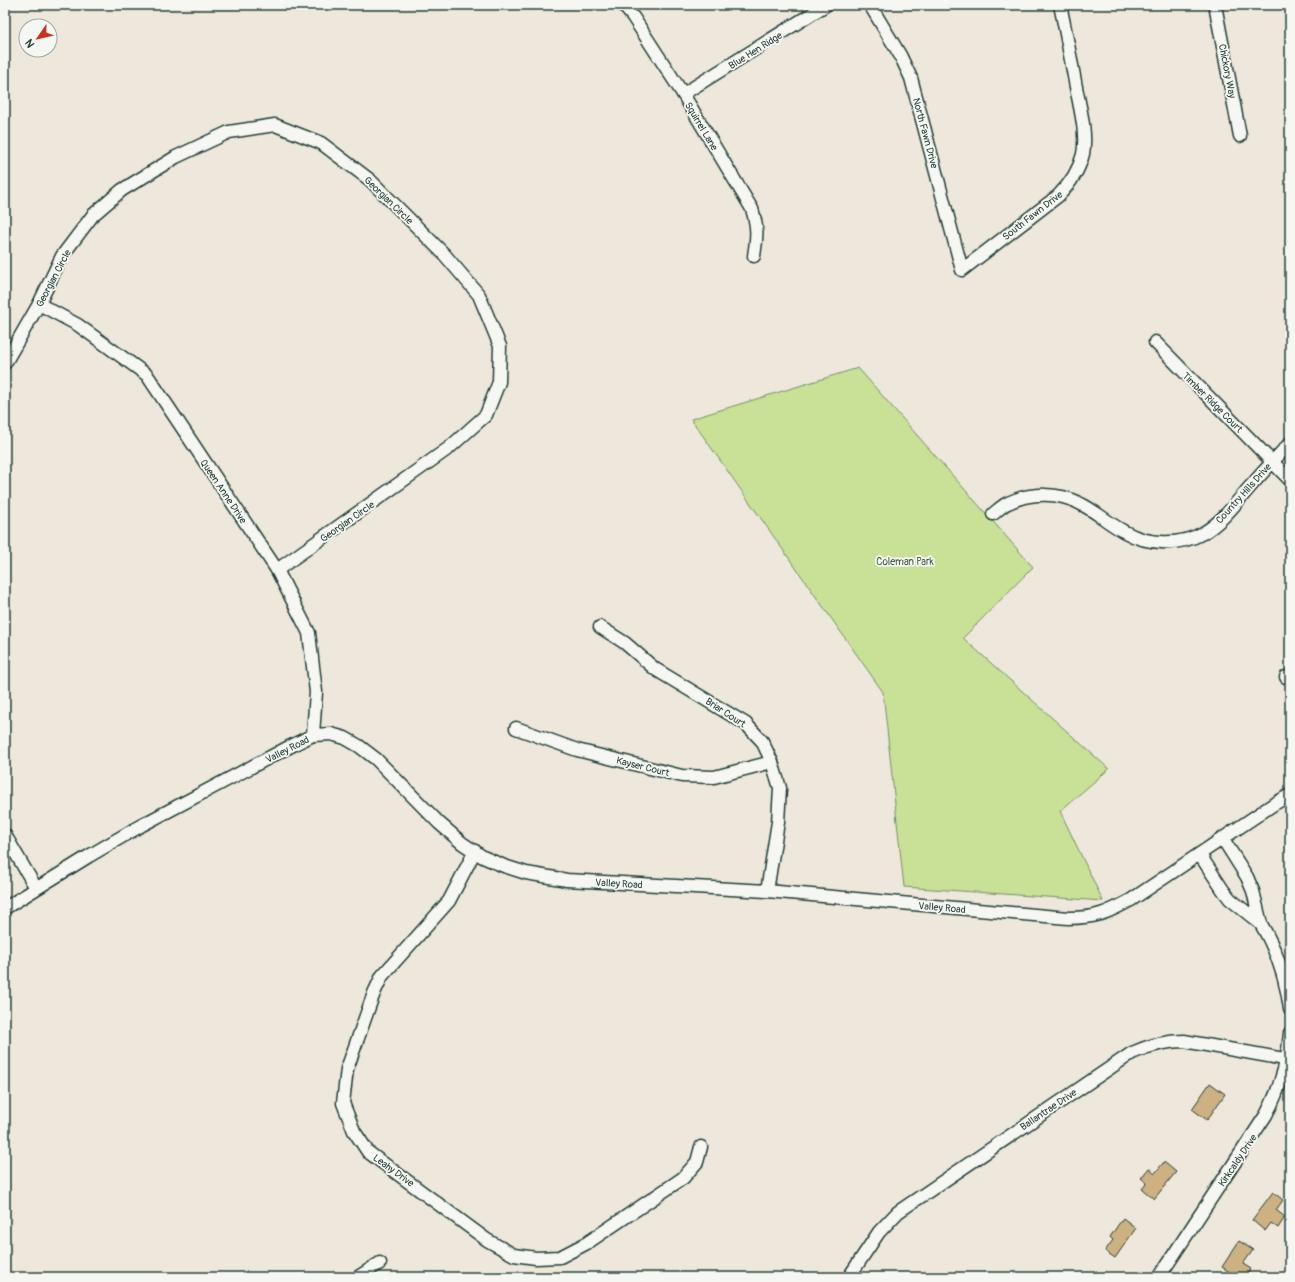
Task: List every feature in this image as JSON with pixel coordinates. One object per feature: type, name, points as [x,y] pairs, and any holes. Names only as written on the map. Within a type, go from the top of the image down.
[{"type":"street","name":"Squirrel Lane","points":[[624,5],[684,94],[752,209],[758,236],[754,256]]},
{"type":"street","name":"Blue Hen Ridge","points":[[684,94],[826,5]]},
{"type":"street","name":"North Fawn Drive","points":[[870,5],[900,55],[911,78],[962,270]]},
{"type":"street","name":"South Fawn Drive","points":[[962,270],[1058,196],[1067,187],[1080,166],[1083,153],[1084,136],[1060,5]]},
{"type":"street","name":"Chickory Way","points":[[1215,5],[1240,136]]},
{"type":"street","name":"Georgian Circle","points":[[5,363],[39,304],[62,256],[93,215],[122,190],[176,157],[229,132],[275,125],[321,143],[370,180],[444,254],[478,295],[500,346],[499,382],[486,415],[450,448],[277,570]]},
{"type":"street","name":"Queen Anne Drive","points":[[39,304],[78,325],[147,375],[277,570],[309,633],[316,692],[313,735]]},
{"type":"street","name":"Timber Ridge Court","points":[[1155,342],[1290,480]]},
{"type":"street","name":"Country Hills Drive","points":[[993,514],[1007,503],[1034,496],[1050,495],[1067,498],[1082,504],[1125,533],[1140,539],[1156,542],[1172,542],[1189,539],[1216,524],[1226,515],[1272,461],[1290,443]]},
{"type":"street","name":"Briar Court","points":[[600,627],[624,643],[655,669],[746,724],[762,741],[772,762],[780,788],[778,822],[767,891]]},
{"type":"street","name":"Kayser Court","points":[[516,728],[577,750],[682,776],[714,777],[772,762]]},
{"type":"street","name":"Valley Road","points":[[5,908],[142,825],[313,735],[331,734],[345,738],[359,746],[376,759],[439,823],[462,843],[483,857],[526,873],[567,880],[767,891],[1068,918],[1087,918],[1109,912],[1131,900],[1274,804],[1290,795]]},
{"type":"street","points":[[5,835],[36,888]]},
{"type":"street","points":[[1223,839],[1247,877],[1253,891],[1261,924],[1276,952],[1283,973],[1288,990],[1290,1009]]},
{"type":"street","name":"Leahy Drive","points":[[475,852],[449,901],[382,976],[374,993],[347,1069],[343,1103],[354,1131],[368,1152],[487,1240],[514,1255],[536,1258],[560,1257],[587,1243],[683,1178],[697,1162],[701,1147]]},
{"type":"street","points":[[1200,855],[1230,899],[1261,924]]},
{"type":"street","name":"Kirkcaldy Drive","points":[[1158,1277],[1266,1115],[1279,1087],[1288,1060],[1290,1033]]},
{"type":"street","name":"Ballantrae Drive","points":[[849,1277],[879,1232],[898,1212],[1132,1053],[1159,1043],[1184,1041],[1288,1060]]},
{"type":"street","points":[[358,1277],[380,1263]]},
{"type":"green space","name":"Coleman Park","points":[[858,368],[1033,567],[963,638],[1109,769],[1060,811],[1103,901],[904,887],[883,692],[691,419]]},
{"type":"building","points":[[1210,1083],[1225,1094],[1207,1120],[1192,1109]]},
{"type":"building","points":[[1164,1162],[1176,1172],[1154,1199],[1142,1189],[1147,1183],[1141,1178],[1149,1168],[1155,1173]]},
{"type":"building","points":[[1273,1192],[1283,1200],[1276,1210],[1285,1217],[1278,1228],[1271,1223],[1265,1231],[1252,1220]]},
{"type":"building","points":[[1123,1218],[1136,1228],[1115,1258],[1105,1251],[1113,1240],[1110,1237]]},
{"type":"building","points":[[1239,1241],[1253,1250],[1243,1264],[1251,1269],[1246,1277],[1237,1277],[1222,1267]]}]
